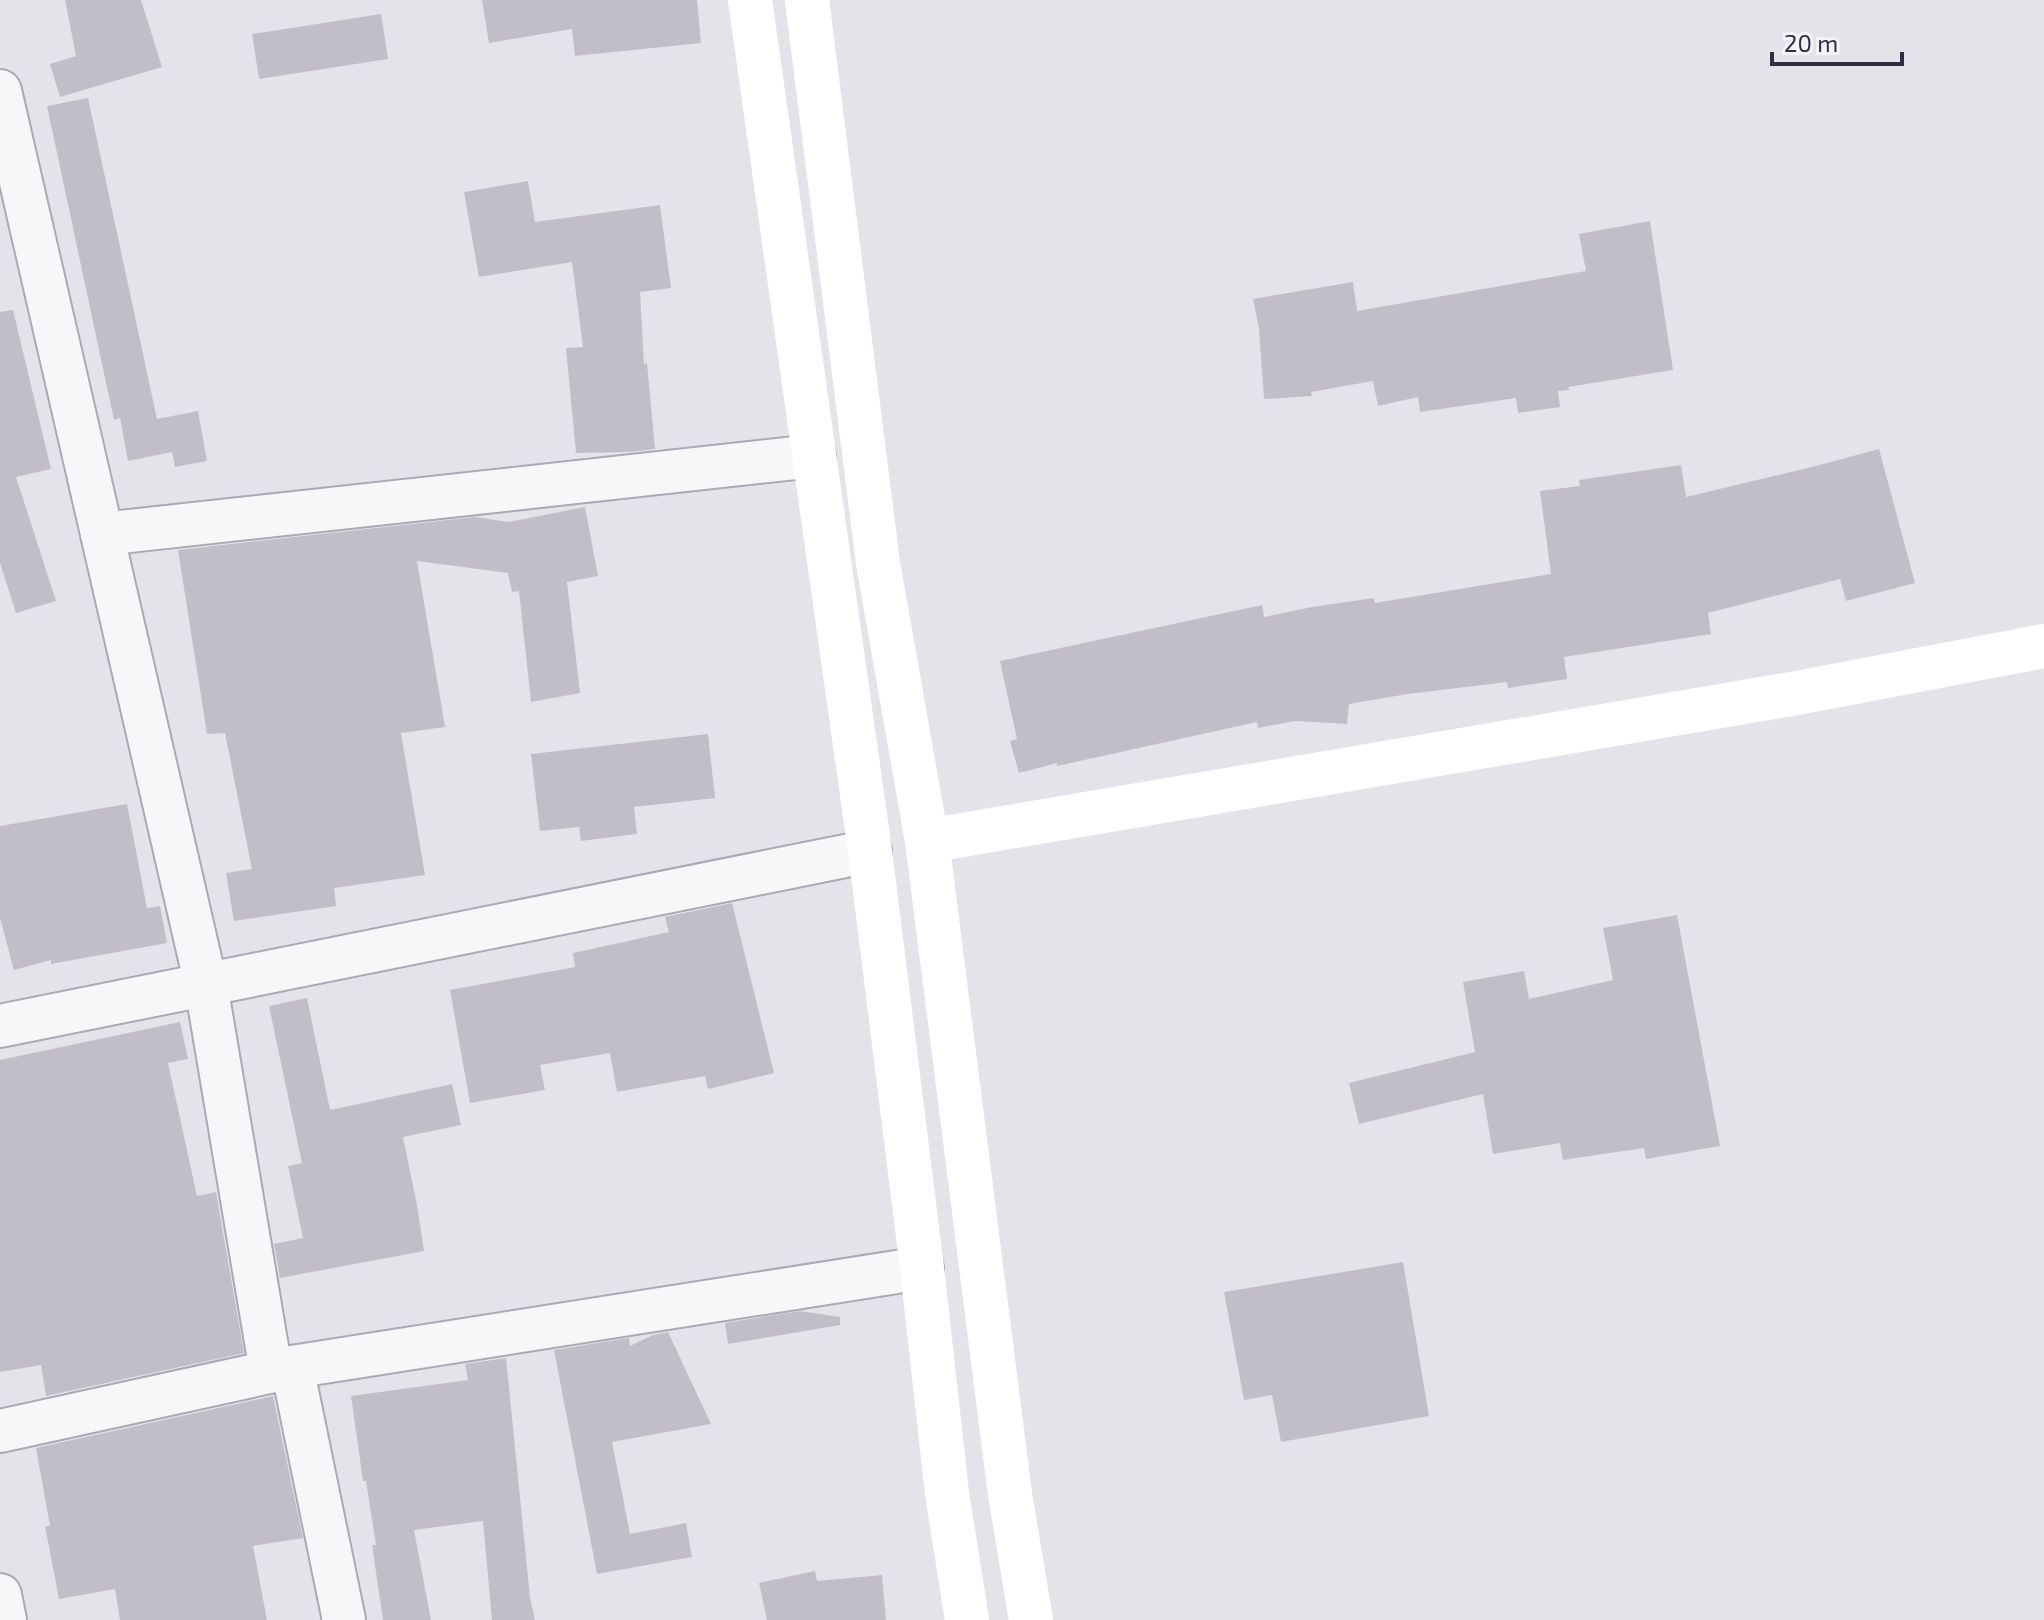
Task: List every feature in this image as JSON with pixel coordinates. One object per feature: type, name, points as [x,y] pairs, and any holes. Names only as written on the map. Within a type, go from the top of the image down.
[{"type":"main road","points":[[750,0],[870,851],[947,1493],[967,1620]]},
{"type":"main road","points":[[807,0],[878,563],[927,841],[1010,1494],[1031,1620]]},
{"type":"main road","points":[[927,841],[1797,693],[2044,646]]},
{"type":"street","points":[[0,91],[206,985],[281,1369],[344,1620]]},
{"type":"street","points":[[102,534],[814,456]]},
{"type":"street","points":[[0,1026],[870,851]]},
{"type":"street","points":[[0,1431],[281,1369],[922,1268]]},
{"type":"street","points":[[0,1595],[5,1620]]},
{"type":"building","points":[[65,0],[141,0],[162,67],[60,97],[50,64],[76,56]]},
{"type":"building","points":[[482,0],[697,0],[701,43],[575,56],[572,29],[489,43]]},
{"type":"building","points":[[381,14],[388,59],[259,79],[252,34]]},
{"type":"building","points":[[88,98],[157,419],[198,411],[207,461],[175,467],[172,452],[128,461],[120,418],[114,420],[47,106]]},
{"type":"building","points":[[528,181],[535,222],[660,205],[671,288],[640,292],[644,364],[647,363],[655,449],[576,453],[566,348],[583,347],[572,262],[479,277],[464,192]]},
{"type":"building","points":[[1650,221],[1673,370],[1568,387],[1569,390],[1558,391],[1560,407],[1518,413],[1516,398],[1420,412],[1418,397],[1378,406],[1373,381],[1311,392],[1312,396],[1264,399],[1259,329],[1253,299],[1353,282],[1357,311],[1586,271],[1579,234]]},
{"type":"building","points":[[13,310],[51,469],[16,477],[56,601],[16,613],[0,563],[0,312]]},
{"type":"building","points":[[1879,449],[1915,583],[1846,601],[1840,579],[1708,613],[1711,634],[1564,657],[1567,679],[1508,688],[1507,682],[1349,704],[1347,724],[1295,721],[1258,728],[1257,722],[1019,773],[1010,741],[1017,739],[1000,661],[1262,605],[1264,617],[1312,607],[1374,598],[1375,603],[1551,574],[1540,491],[1580,486],[1579,480],[1681,465],[1686,497]]},
{"type":"building","points":[[585,507],[598,576],[567,582],[580,693],[531,702],[519,591],[512,592],[508,573],[417,561],[445,727],[401,733],[425,875],[334,888],[336,906],[234,921],[226,873],[252,869],[225,733],[207,734],[178,550],[475,517],[509,522]]},
{"type":"building","points":[[708,734],[715,798],[634,807],[637,834],[581,841],[579,827],[540,831],[531,754]]},
{"type":"building","points":[[127,804],[147,908],[160,906],[167,943],[51,964],[51,960],[14,970],[0,918],[0,826]]},
{"type":"building","points":[[732,903],[774,1073],[708,1089],[705,1076],[617,1092],[610,1053],[540,1065],[545,1090],[470,1103],[450,990],[575,967],[573,953],[669,932],[665,917]]},
{"type":"building","points":[[1677,915],[1720,1146],[1646,1159],[1644,1148],[1563,1160],[1560,1143],[1493,1154],[1483,1094],[1359,1124],[1349,1083],[1475,1052],[1463,982],[1524,971],[1529,999],[1613,980],[1603,928]]},
{"type":"building","points":[[307,998],[330,1110],[452,1084],[461,1125],[403,1137],[424,1251],[280,1278],[274,1244],[303,1238],[288,1166],[302,1163],[269,1006]]},
{"type":"building","points":[[180,1022],[188,1059],[168,1063],[197,1196],[216,1192],[244,1353],[46,1396],[41,1365],[0,1372],[0,1060]]},
{"type":"building","points":[[1403,1262],[1429,1416],[1281,1442],[1272,1395],[1244,1400],[1224,1292]]},
{"type":"building","points":[[800,1311],[840,1317],[840,1325],[728,1344],[725,1323]]},
{"type":"building","points":[[668,1332],[711,1424],[612,1442],[630,1534],[686,1523],[692,1557],[597,1574],[554,1350],[629,1338],[630,1346]]},
{"type":"building","points":[[506,1358],[530,1598],[535,1620],[492,1620],[483,1521],[414,1530],[431,1620],[383,1620],[372,1545],[376,1545],[351,1396],[468,1380],[465,1364]]},
{"type":"building","points":[[273,1396],[303,1538],[253,1546],[267,1620],[120,1620],[115,1589],[59,1599],[45,1526],[50,1526],[36,1448]]},
{"type":"building","points":[[815,1571],[817,1581],[882,1575],[886,1620],[767,1620],[759,1583]]}]
